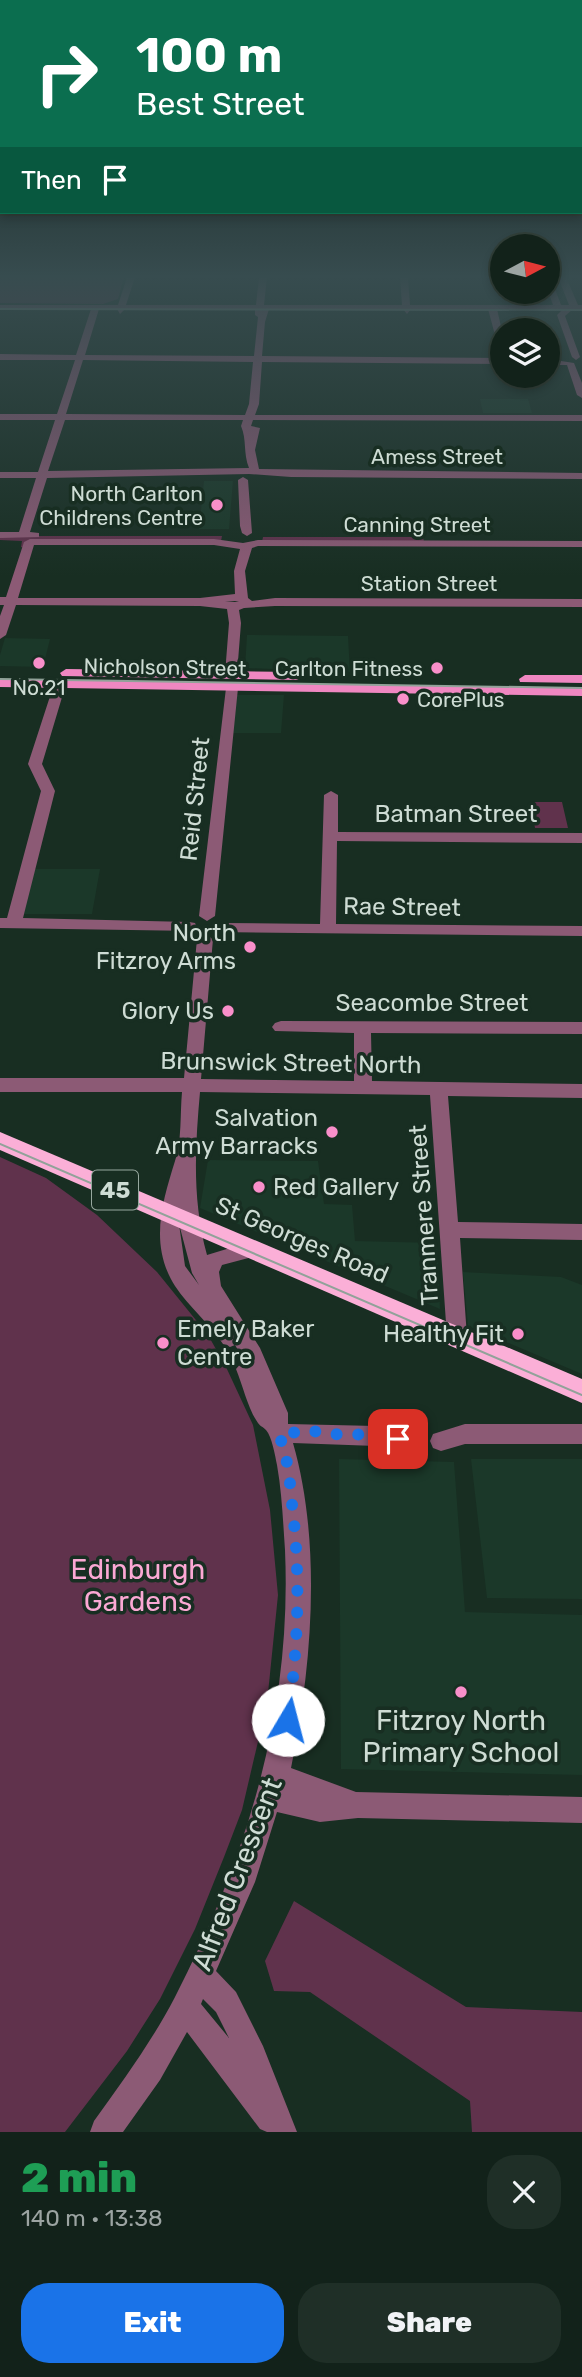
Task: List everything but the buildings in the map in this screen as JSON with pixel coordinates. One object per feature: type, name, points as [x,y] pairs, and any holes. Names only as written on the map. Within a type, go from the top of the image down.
[{"type":"highway","name":"St Georges Road","points":[[0,1141],[582,1391]]},
{"type":"main road","name":"Nicholson Street","points":[[0,672],[232,681],[411,683],[582,679]]},
{"type":"main road","name":"Nicholson Street","points":[[0,683],[232,681]]},
{"type":"main road","name":"Nicholson Street","points":[[411,683],[582,692]]},
{"type":"street","points":[[0,635],[3,602],[48,475],[78,376]]},
{"type":"street","points":[[237,602],[257,376]]},
{"type":"street","points":[[577,376],[582,395]]},
{"type":"street","points":[[0,419],[582,421]]},
{"type":"street","name":"Amess Street","points":[[0,475],[582,476]]},
{"type":"street","name":"Canning Street","points":[[0,535],[25,542]]},
{"type":"street","name":"Canning Street","points":[[0,542],[582,537]]},
{"type":"street","name":"Canning Street","points":[[242,539],[582,544]]},
{"type":"street","name":"Station Street","points":[[3,602],[582,603]]},
{"type":"street","name":"Reid Street","points":[[207,916],[232,681],[237,602]]},
{"type":"street","points":[[60,684],[36,764],[36,770],[47,784],[48,791],[7,923],[189,927]]},
{"type":"street","points":[[328,929],[331,795]]},
{"type":"street","name":"Batman Street","points":[[330,836],[582,838]]},
{"type":"street","points":[[207,916],[217,919],[222,928],[217,935],[205,939],[194,936],[189,927],[194,920],[207,916]]},
{"type":"street","name":"Rae Street","points":[[222,928],[582,932]]},
{"type":"street","points":[[179,1217],[205,939]]},
{"type":"street","name":"Seacombe Street","points":[[282,1027],[582,1028]]},
{"type":"street","points":[[362,1027],[363,1089]]},
{"type":"street","name":"Brunswick Street North","points":[[0,1085],[582,1091]]},
{"type":"street","name":"Tranmere Street","points":[[439,1090],[457,1337]]},
{"type":"street","name":"Alfred Crescent","points":[[105,2132],[149,2069],[185,2007],[241,1882],[273,1786],[293,1688],[298,1608],[295,1525],[288,1465],[278,1431],[275,1406],[257,1364],[198,1262],[179,1217]]},
{"type":"street","name":"Alfred Crescent","points":[[179,1217],[172,1250],[179,1274],[223,1326],[245,1365],[266,1417],[278,1431]]},
{"type":"street","points":[[450,1230],[582,1232]]},
{"type":"street","points":[[214,1293],[209,1272],[215,1259],[253,1249]]},
{"type":"street","points":[[278,1431],[309,1430],[327,1434],[387,1435],[404,1441]]},
{"type":"street","points":[[441,1441],[465,1434],[582,1434]]},
{"type":"street","points":[[273,1786],[322,1794],[358,1805]]},
{"type":"street","points":[[273,1786],[320,1809],[358,1805],[582,1810]]},
{"type":"street","points":[[199,1975],[226,2002],[253,2056],[282,2130]]},
{"type":"street","points":[[185,2007],[211,2036],[237,2077],[282,2130]]},
{"type":"shaded area","points":[[480,399],[528,399],[532,413],[483,413]]},
{"type":"shaded area","name":"North Carlton Childrens Centre","points":[[204,481],[233,481],[229,529],[199,529]]},
{"type":"shaded area","points":[[247,635],[348,636],[350,672],[245,668]]},
{"type":"shaded area","points":[[5,638],[50,639],[43,667],[0,666]]},
{"type":"shaded area","points":[[237,695],[284,695],[281,733],[233,733]]},
{"type":"shaded area","points":[[33,869],[100,869],[92,914],[21,914]]},
{"type":"shaded area","points":[[208,1160],[318,1161],[324,1204],[352,1205],[355,1241],[437,1243],[440,1309],[200,1208]]},
{"type":"shaded area","points":[[463,1272],[561,1277],[582,1285],[582,1374],[468,1326]]},
{"type":"shaded area","name":"Fitzroy North Primary School","points":[[339,1459],[454,1462],[465,1612],[582,1615],[582,1775],[341,1769]]},
{"type":"shaded area","points":[[471,1459],[582,1459],[582,1599],[487,1598]]},
{"type":"green space","points":[[0,536],[222,536],[221,541],[30,541],[25,548],[21,547],[22,541],[0,540]]},
{"type":"green space","points":[[263,537],[423,537],[424,542],[262,542]]},
{"type":"green space","points":[[530,802],[562,802],[568,828],[535,828]]},
{"type":"green space","name":"Edinburgh Gardens","points":[[0,1157],[46,1178],[97,1215],[157,1272],[208,1335],[253,1425],[270,1510],[278,1595],[267,1703],[242,1810],[224,1857],[195,1929],[160,1999],[127,2051],[65,2132],[0,2132]]},
{"type":"green space","points":[[294,1901],[466,2007],[582,2012],[582,2132],[472,2132],[470,2101],[310,1992],[274,1991],[265,1961]]},
{"type":"tram line","points":[[0,679],[582,688]]},
{"type":"tram line","points":[[0,1144],[582,1395]]},
{"type":"place","name":"North Carlton Childrens Centre","points":[[217,505]]},
{"type":"place","name":"No.21","points":[[39,663]]},
{"type":"place","name":"Carlton Fitness","points":[[437,668]]},
{"type":"place","name":"CorePlus","points":[[403,699]]},
{"type":"place","name":"North Fitzroy Arms","points":[[250,947]]},
{"type":"place","name":"Glory Us","points":[[228,1011]]},
{"type":"place","name":"Salvation Army Barracks","points":[[332,1132]]},
{"type":"place","name":"Red Gallery","points":[[259,1187]]},
{"type":"place","name":"Healthy Fit","points":[[518,1334]]},
{"type":"place","name":"Emely Baker Centre","points":[[163,1343]]},
{"type":"place","name":"Fitzroy North Primary School","points":[[461,1692]]},
{"type":"route","points":[[288,1720],[297,1650],[298,1583],[289,1473],[279,1435],[309,1430],[327,1434],[387,1435],[398,1439]]}]
